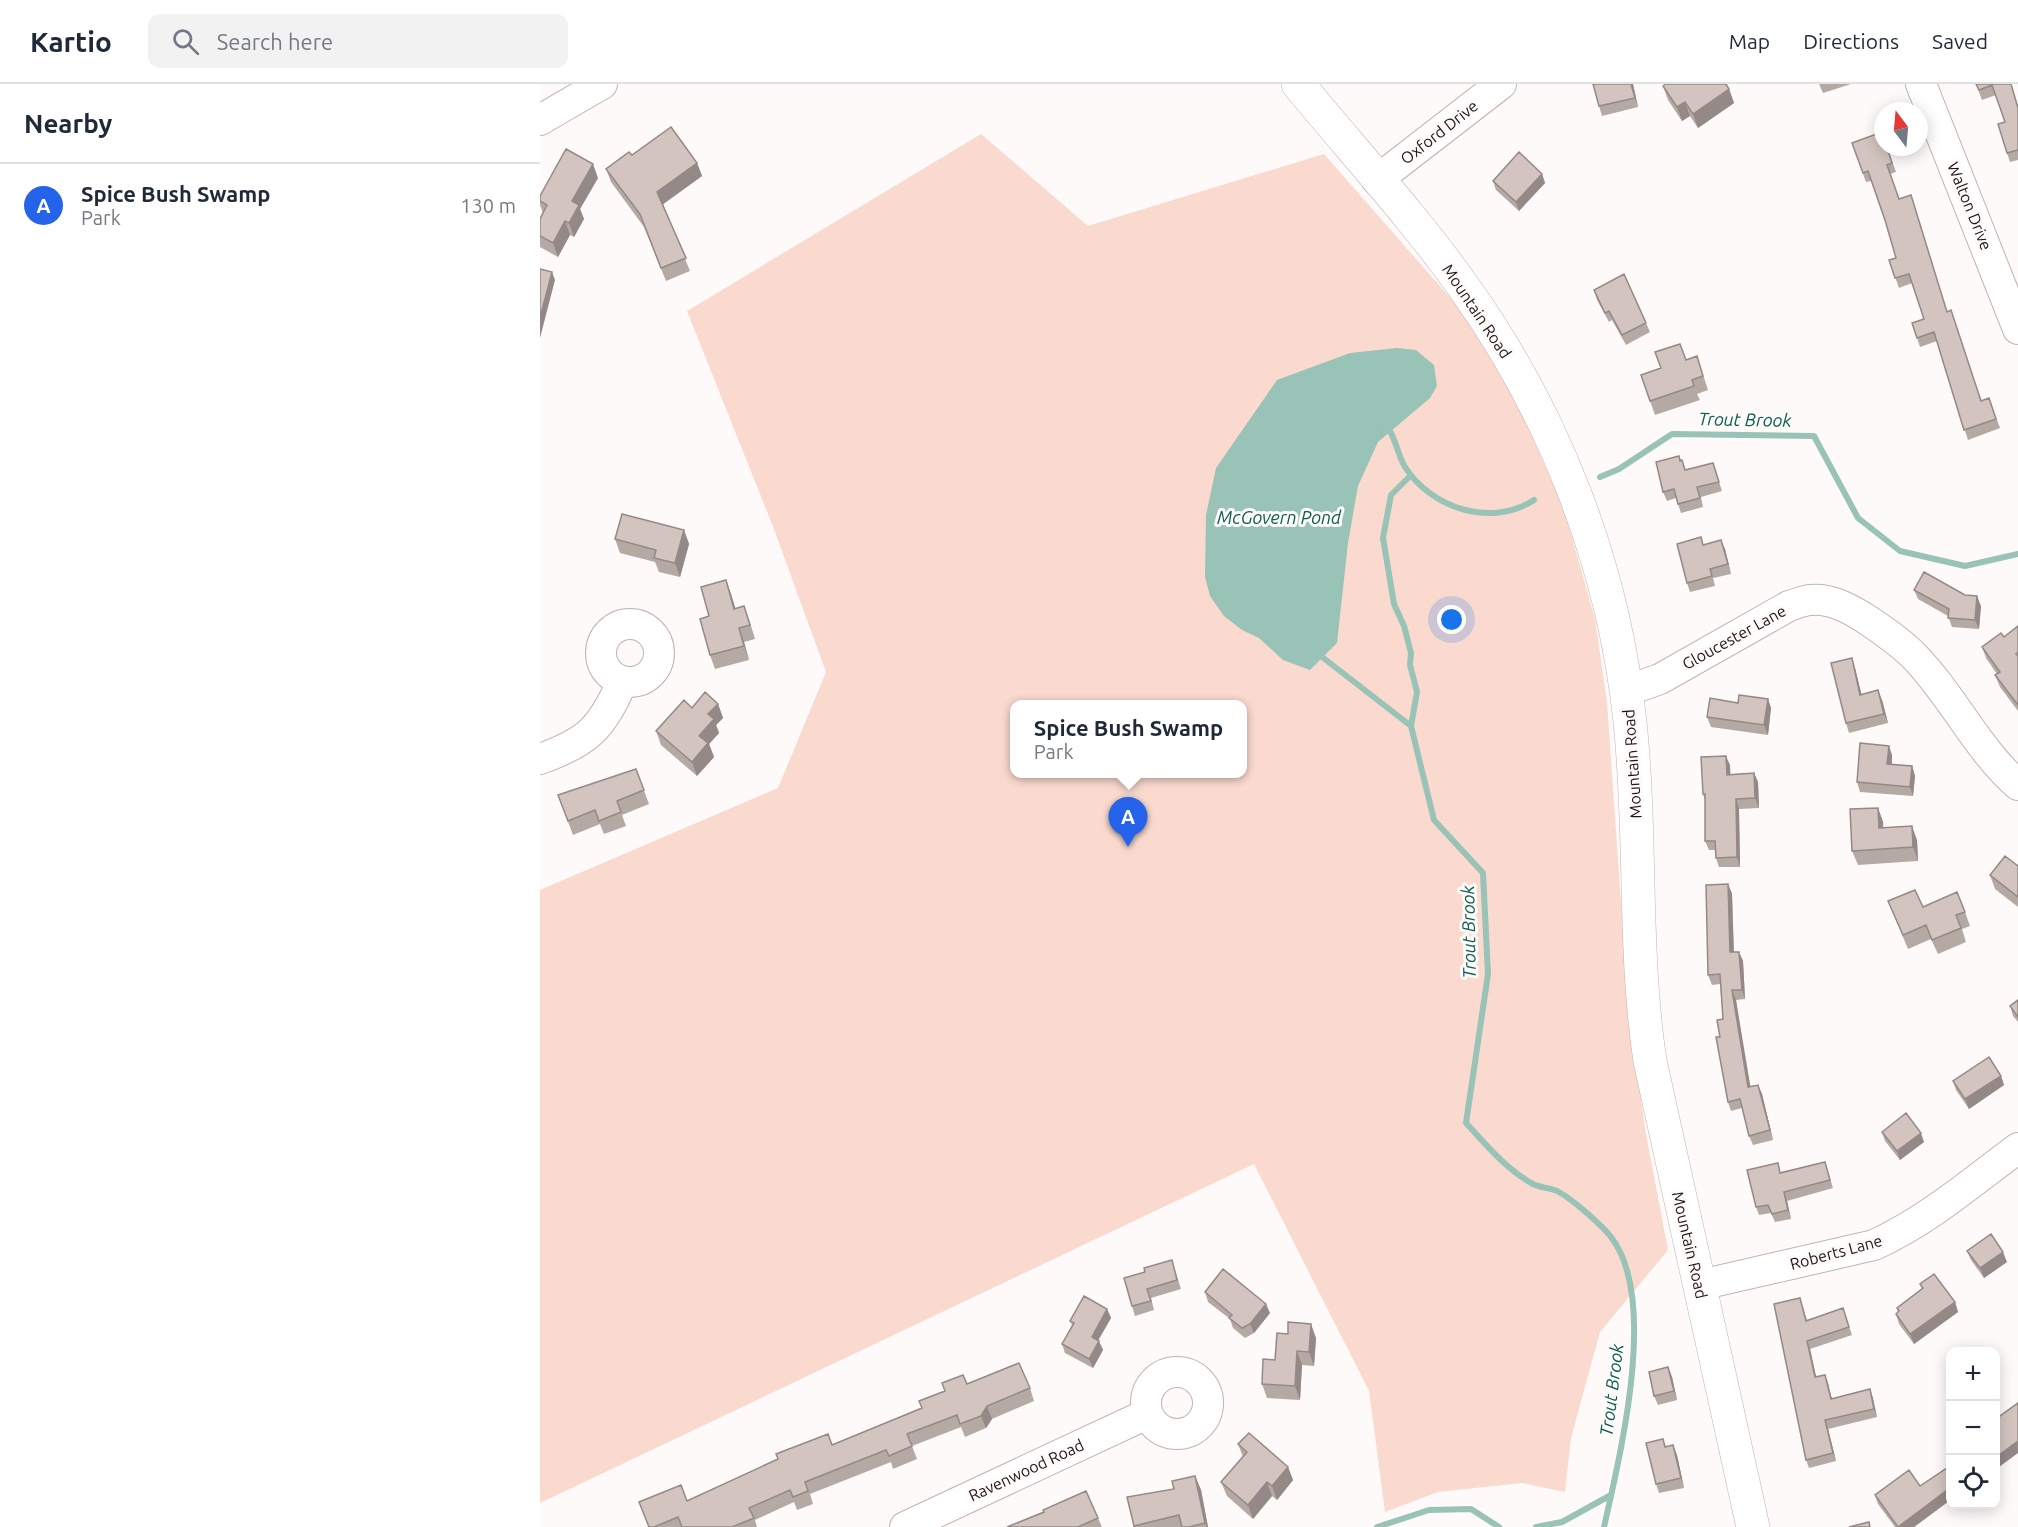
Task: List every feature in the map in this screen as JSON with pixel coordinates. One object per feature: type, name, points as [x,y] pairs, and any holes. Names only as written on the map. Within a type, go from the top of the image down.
[{"type":"main road","name":"Mountain Road","points":[[1298,84],[1464,288],[1529,390],[1561,458],[1592,543],[1615,627],[1626,691],[1635,776],[1638,954],[1642,1012],[1665,1134],[1753,1527]]},
{"type":"street","points":[[540,120],[569,100],[602,84]]},
{"type":"street","name":"Oxford Drive","points":[[1377,180],[1501,84]]},
{"type":"street","name":"Walton Drive","points":[[1921,84],[2018,329]]},
{"type":"street","name":"Gloucester Lane","points":[[1626,691],[1660,679],[1789,606],[1812,600],[1831,601],[1849,608],[1886,632],[1914,656],[1997,767],[2018,785]]},
{"type":"street","points":[[540,759],[576,743],[593,731],[608,714],[622,682]]},
{"type":"street","name":"Roberts Lane","points":[[1700,1285],[1874,1245],[1898,1234],[1954,1197],[2018,1148]]},
{"type":"street","name":"Ravenwood Road","points":[[905,1527],[1147,1414]]},
{"type":"shaded area","points":[[981,134],[1088,226],[1324,154],[1482,334],[1527,425],[1564,509],[1595,619],[1607,702],[1629,1018],[1646,1134],[1668,1250],[1600,1332],[1571,1438],[1565,1492],[1522,1483],[1438,1492],[1385,1512],[1369,1391],[1254,1164],[540,1503],[540,890],[778,788],[826,672],[772,524],[687,311]]},
{"type":"water","name":"McGovern Pond","points":[[1397,348],[1416,350],[1434,365],[1437,386],[1430,398],[1378,442],[1358,486],[1348,543],[1337,643],[1310,670],[1283,660],[1259,638],[1242,630],[1224,616],[1210,596],[1205,577],[1206,515],[1216,468],[1277,380],[1350,353]]},
{"type":"building","points":[[1593,84],[1631,84],[1635,98],[1599,106]]},
{"type":"building","points":[[1666,84],[1726,84],[1729,89],[1693,114],[1685,102],[1677,107],[1663,86]]},
{"type":"building","points":[[1976,84],[2011,84],[2018,108],[2018,150],[2007,153],[1998,124],[2005,122],[1992,85],[1979,90]]},
{"type":"building","points":[[671,127],[697,163],[657,192],[686,258],[661,268],[640,214],[606,169],[629,152],[632,155]]},
{"type":"building","points":[[1874,135],[1874,156],[1890,156],[1892,163],[1887,165],[1899,199],[1911,195],[1947,312],[1951,310],[1981,401],[1989,398],[1996,419],[1964,430],[1934,332],[1917,338],[1912,323],[1924,319],[1909,274],[1895,278],[1889,260],[1896,258],[1885,220],[1868,171],[1863,173],[1852,143]]},
{"type":"building","points":[[566,149],[593,164],[572,201],[579,205],[569,223],[565,221],[553,243],[540,236],[540,219],[547,205],[540,201],[540,196]]},
{"type":"building","points":[[1519,152],[1542,174],[1516,202],[1493,181]]},
{"type":"building","points":[[540,269],[552,272],[540,318]]},
{"type":"building","points":[[1624,274],[1646,323],[1622,335],[1609,311],[1605,313],[1594,290]]},
{"type":"building","points":[[1680,344],[1686,360],[1697,356],[1703,376],[1692,380],[1694,386],[1650,401],[1641,375],[1661,368],[1655,352]]},
{"type":"building","points":[[1679,456],[1685,470],[1713,463],[1719,482],[1697,487],[1700,498],[1678,504],[1674,489],[1663,492],[1656,462]]},
{"type":"building","points":[[622,514],[684,530],[675,563],[654,558],[656,550],[615,539]]},
{"type":"building","points":[[1701,537],[1703,545],[1721,540],[1728,564],[1710,569],[1712,576],[1687,583],[1677,544]]},
{"type":"building","points":[[1924,572],[1965,595],[1977,596],[1975,620],[1948,618],[1949,609],[1914,590]]},
{"type":"building","points":[[726,580],[734,609],[744,606],[750,625],[739,628],[744,646],[710,655],[700,619],[709,616],[701,587]]},
{"type":"building","points":[[2018,626],[2018,652],[2016,654],[2018,656],[2018,705],[1995,675],[2000,672],[1982,647],[2001,633],[2004,637]]},
{"type":"building","points":[[1852,658],[1860,695],[1878,690],[1884,714],[1846,723],[1831,663]]},
{"type":"building","points":[[705,692],[718,704],[708,714],[714,719],[699,736],[708,743],[692,762],[656,731],[684,700],[692,708]]},
{"type":"building","points":[[1739,695],[1768,699],[1764,725],[1707,717],[1710,698],[1738,703]]},
{"type":"building","points":[[1860,743],[1889,746],[1887,764],[1912,766],[1910,787],[1857,782]]},
{"type":"building","points":[[1726,756],[1727,775],[1754,773],[1755,798],[1736,799],[1737,857],[1716,858],[1715,841],[1705,841],[1705,794],[1703,794],[1701,757]]},
{"type":"building","points":[[636,769],[644,790],[617,801],[621,812],[599,821],[595,810],[568,821],[558,795]]},
{"type":"building","points":[[1878,808],[1879,828],[1912,826],[1913,847],[1852,851],[1850,809]]},
{"type":"building","points":[[2005,856],[2018,866],[2018,897],[1990,875]]},
{"type":"building","points":[[1728,884],[1730,952],[1739,952],[1742,990],[1732,990],[1748,1087],[1758,1085],[1770,1130],[1749,1136],[1740,1099],[1728,1102],[1716,1037],[1720,1037],[1717,1020],[1723,1019],[1720,974],[1708,975],[1706,885]]},
{"type":"building","points":[[1915,890],[1923,907],[1957,892],[1965,912],[1956,915],[1961,928],[1932,940],[1926,925],[1903,935],[1888,901]]},
{"type":"building","points":[[2018,1000],[2018,1017],[2010,1006]]},
{"type":"building","points":[[1989,1057],[2001,1076],[1965,1099],[1953,1081]]},
{"type":"building","points":[[1906,1113],[1921,1133],[1897,1151],[1882,1132]]},
{"type":"building","points":[[1825,1162],[1830,1180],[1784,1192],[1788,1210],[1772,1214],[1768,1205],[1756,1207],[1747,1170],[1778,1163],[1780,1173]]},
{"type":"building","points":[[1991,1234],[2003,1252],[1980,1268],[1967,1251]]},
{"type":"building","points":[[1172,1260],[1177,1280],[1147,1289],[1151,1301],[1132,1306],[1124,1278],[1145,1272],[1144,1268]]},
{"type":"building","points":[[1223,1269],[1266,1304],[1250,1324],[1242,1328],[1229,1318],[1232,1315],[1205,1292]]},
{"type":"building","points":[[1934,1274],[1955,1302],[1910,1334],[1896,1314],[1899,1311],[1897,1308],[1923,1288],[1920,1284]]},
{"type":"building","points":[[1084,1296],[1107,1309],[1092,1337],[1099,1341],[1089,1359],[1062,1344],[1074,1323],[1070,1321]]},
{"type":"building","points":[[1800,1298],[1806,1321],[1843,1308],[1849,1327],[1807,1341],[1815,1377],[1825,1375],[1831,1399],[1870,1389],[1874,1409],[1825,1420],[1833,1453],[1806,1460],[1774,1304]]},
{"type":"building","points":[[1288,1322],[1311,1324],[1309,1352],[1297,1351],[1295,1386],[1262,1384],[1263,1359],[1275,1360],[1277,1333],[1288,1334]]},
{"type":"building","points":[[1019,1363],[1030,1388],[987,1406],[981,1416],[960,1424],[957,1415],[907,1434],[912,1446],[889,1456],[886,1450],[805,1482],[808,1491],[793,1497],[790,1490],[749,1508],[754,1518],[732,1527],[682,1527],[678,1517],[649,1527],[639,1502],[681,1485],[687,1501],[778,1459],[776,1454],[828,1434],[832,1445],[922,1408],[919,1401],[945,1391],[942,1383],[963,1375],[967,1384]]},
{"type":"building","points":[[1668,1367],[1674,1391],[1654,1396],[1649,1372]]},
{"type":"building","points":[[2018,1403],[2018,1441],[2000,1454],[2000,1416]]},
{"type":"building","points":[[1249,1433],[1288,1467],[1272,1486],[1267,1482],[1248,1505],[1221,1482],[1247,1452],[1238,1444]]},
{"type":"building","points":[[1663,1439],[1665,1447],[1673,1445],[1681,1478],[1656,1484],[1646,1443]]},
{"type":"building","points":[[1946,1469],[1946,1491],[1898,1527],[1875,1495],[1909,1470],[1920,1486]]},
{"type":"building","points":[[1195,1476],[1205,1523],[1182,1527],[1179,1515],[1134,1526],[1127,1497],[1174,1489],[1172,1481]]},
{"type":"building","points":[[1086,1491],[1098,1518],[1078,1527],[1007,1527],[1044,1512],[1043,1510]]},
{"type":"building","points":[[1869,1522],[1870,1527],[1849,1527]]},
{"type":"waterway","name":"Trout Brook","points":[[1386,425],[1405,467],[1416,481],[1446,503],[1481,513],[1517,508],[1534,500]]},
{"type":"waterway","name":"Trout Brook","points":[[1600,477],[1619,469],[1672,434],[1814,436],[1858,518],[1900,551],[1965,566],[2018,554]]},
{"type":"waterway","points":[[1411,475],[1391,495],[1383,538],[1394,604],[1404,626],[1417,692],[1411,726]]},
{"type":"waterway","name":"Trout Brook","points":[[1317,653],[1411,726],[1434,820],[1483,873],[1488,974],[1466,1123],[1514,1172],[1533,1184],[1559,1192],[1587,1213],[1611,1237],[1625,1264],[1632,1298],[1634,1337],[1632,1378],[1619,1460],[1604,1527]]},
{"type":"waterway","points":[[1536,1527],[1562,1522],[1611,1495]]},
{"type":"waterway","points":[[1377,1527],[1429,1510],[1471,1509],[1499,1527]]},
{"type":"place","name":"Spice Bush Swamp","points":[[1128,847]]}]
